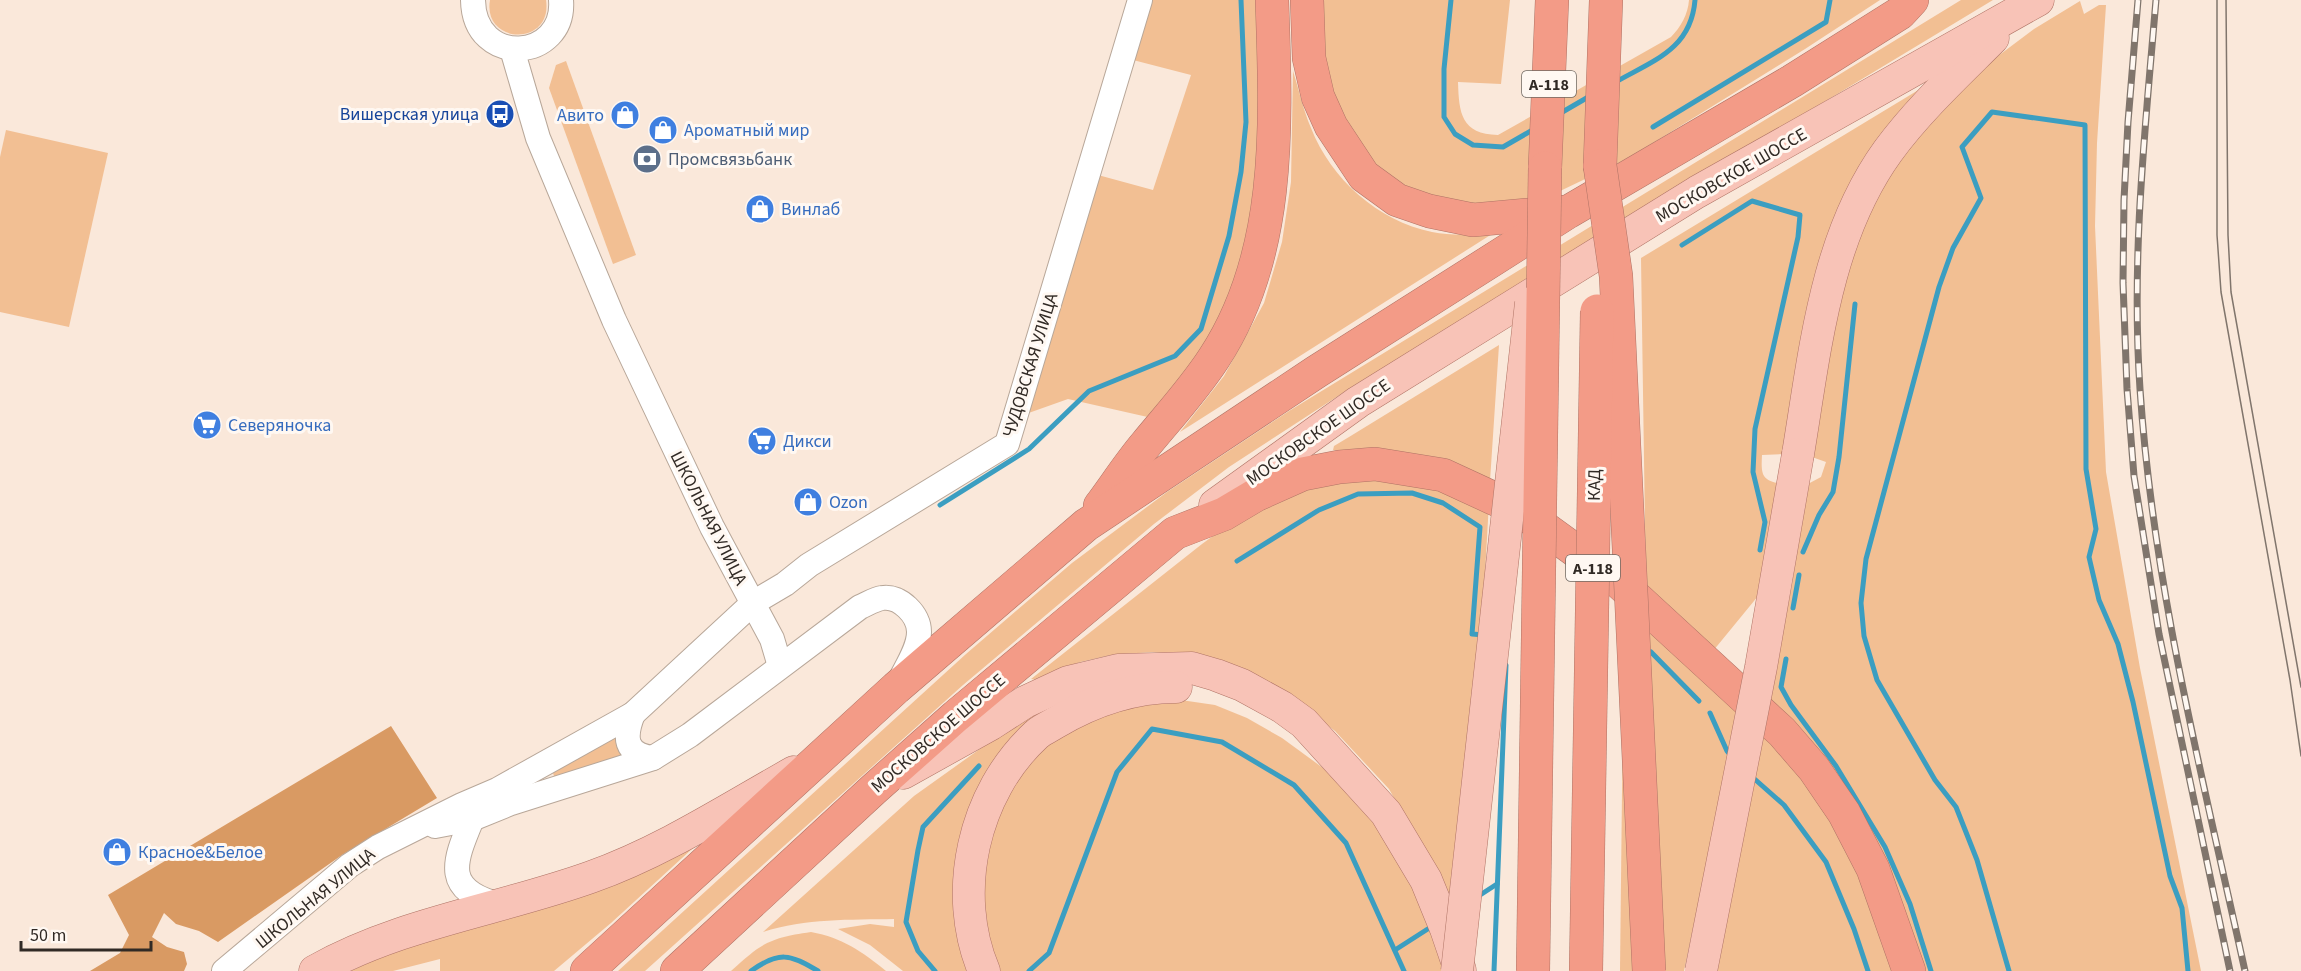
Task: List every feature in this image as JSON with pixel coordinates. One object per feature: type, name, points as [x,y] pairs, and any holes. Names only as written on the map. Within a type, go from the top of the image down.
[{"type":"highway","points":[[1086,525],[1144,446],[1186,398],[1214,358],[1232,327],[1248,290],[1263,243],[1271,189],[1275,79],[1272,0]]},
{"type":"highway","points":[[1307,0],[1309,58],[1318,97],[1331,126],[1364,176],[1397,200],[1429,211],[1473,220],[1568,212]]},
{"type":"highway","name":"А-118","points":[[1533,971],[1545,168],[1552,0]]},
{"type":"highway","name":"КАД","points":[[1586,971],[1600,165],[1606,0]]},
{"type":"highway","points":[[587,971],[896,688],[1086,525],[1316,372],[1568,212],[1792,81],[1911,4]]},
{"type":"highway","points":[[1600,165],[1616,276],[1649,971]]},
{"type":"highway","points":[[1175,533],[1224,514],[1256,495],[1303,474],[1339,467],[1375,464],[1443,475],[1521,511],[1620,583],[1782,732],[1814,769],[1844,813],[1873,869],[1909,971]]},
{"type":"highway","name":"МОСКОВСКОЕ ШОССЕ","points":[[677,971],[874,789],[1014,667],[1175,533]]},
{"type":"main road","points":[[1701,971],[1761,667],[1821,318],[1844,235],[1887,152],[1913,121],[2028,6]]},
{"type":"main road","name":"МОСКОВСКОЕ ШОССЕ","points":[[1175,533],[1358,402],[1697,192],[2028,6]]},
{"type":"main road","points":[[1458,971],[1545,168]]},
{"type":"main road","points":[[874,789],[991,724],[1025,702],[1068,682],[1118,670],[1192,668],[1242,685],[1304,723],[1356,778],[1386,813],[1426,880],[1458,971]]},
{"type":"main road","points":[[984,971],[979,960],[970,916],[968,892],[971,858],[984,810],[1001,780],[1037,734],[1078,709],[1122,693],[1166,687],[1219,690],[1273,718],[1356,778]]},
{"type":"main road","points":[[315,971],[373,942],[592,877],[649,852],[819,759]]},
{"type":"street","points":[[455,0],[473,8],[477,25],[490,40],[512,49],[538,44],[548,36],[556,26],[561,13],[561,0]]},
{"type":"street","name":"ЧУДОВСКАЯ УЛИЦА","points":[[753,603],[785,584],[819,559],[1007,444],[1140,0]]},
{"type":"street","name":"ШКОЛЬНАЯ УЛИЦА","points":[[531,116],[538,44]]},
{"type":"street","name":"ШКОЛЬНАЯ УЛИЦА","points":[[224,971],[350,865],[378,847],[462,804],[497,790],[633,714],[753,603],[712,527],[614,320],[563,201],[531,116],[512,49]]},
{"type":"street","name":"ШКОЛЬНАЯ УЛИЦА","points":[[409,831],[472,819],[511,803],[653,758],[690,735],[860,607],[883,598],[897,600],[911,610],[917,621],[919,633],[896,688]]},
{"type":"street","points":[[753,603],[772,639],[780,666]]},
{"type":"street","points":[[633,714],[627,731],[630,746],[642,757],[653,758]]},
{"type":"street","points":[[472,819],[456,860],[458,875],[463,886],[471,895],[500,905]]},
{"type":"shaded area","points":[[490,0],[546,0],[545,15],[539,26],[529,33],[506,32],[496,26],[490,15]]},
{"type":"shaded area","points":[[1150,0],[1261,0],[1260,166],[1236,286],[1207,344],[1152,418],[1068,399],[1023,415],[1098,175],[1153,190],[1191,75],[1133,60]]},
{"type":"shaded area","points":[[1316,0],[1510,0],[1501,84],[1458,82],[1459,103],[1464,120],[1476,131],[1498,135],[1671,37],[1683,20],[1689,0],[1880,0],[1627,159],[1558,192],[1485,210],[1396,188],[1353,144],[1324,78]]},
{"type":"shaded area","points":[[1961,0],[1993,0],[1355,385],[1229,467],[1154,524],[963,685],[645,971],[618,971],[966,654],[1072,563],[1167,492],[1289,411]]},
{"type":"shaded area","points":[[2080,1],[2084,14],[2099,5],[2106,5],[2097,143],[2095,226],[2106,472],[2140,668],[2201,971],[1923,971],[1828,765],[1770,698],[1792,585],[1806,485],[1821,477],[1826,462],[1809,456],[1828,355],[1853,251],[1878,189],[1904,148],[1978,71],[2034,29]]},
{"type":"shaded area","points":[[566,61],[636,255],[613,264],[549,88],[556,65]]},
{"type":"shaded area","points":[[1293,71],[1306,114],[1320,147],[1344,180],[1359,195],[1375,208],[1393,218],[1432,232],[1492,234],[1180,432],[1224,376],[1264,303],[1282,242],[1291,182]]},
{"type":"shaded area","points":[[1925,86],[1884,137],[1786,454],[1762,455],[1762,472],[1766,479],[1783,484],[1763,590],[1713,651],[1646,593],[1641,258]]},
{"type":"shaded area","points":[[6,130],[108,153],[69,327],[0,312],[0,157]]},
{"type":"shaded area","points":[[1499,345],[1490,481],[1333,450],[1334,446]]},
{"type":"shaded area","points":[[1369,474],[1489,502],[1481,645],[1453,912],[1389,789],[1335,731],[1307,710],[1192,655],[1152,652],[1111,655],[1080,662],[1037,680],[1031,679],[1246,512],[1333,476]]},
{"type":"shaded area","points":[[1645,620],[1740,707],[1684,971],[1658,971]]},
{"type":"shaded area","points":[[1174,699],[1215,705],[1247,718],[1282,738],[1334,776],[1376,821],[1436,921],[1450,971],[997,971],[988,952],[981,860],[1005,793],[1057,734],[1092,714]]},
{"type":"shaded area","points":[[1623,701],[1640,971],[1620,971]]},
{"type":"shaded area","points":[[1058,702],[988,782],[974,971],[903,971],[870,945],[838,929],[870,924],[894,927],[894,919],[812,922],[763,932],[914,796],[1012,726]]},
{"type":"shaded area","points":[[391,726],[437,798],[342,855],[218,942],[199,931],[176,924],[164,913],[152,937],[167,947],[184,952],[187,964],[184,971],[90,971],[120,953],[129,935],[108,895]]},
{"type":"shaded area","points":[[1764,727],[1831,808],[1900,971],[1714,971]]},
{"type":"shaded area","points":[[615,735],[624,757],[555,779],[553,773]]},
{"type":"shaded area","points":[[687,844],[693,848],[611,923],[554,971],[440,971],[440,959],[393,971],[350,971],[386,955]]},
{"type":"shaded area","points":[[811,932],[851,946],[886,971],[731,971],[767,943]]},
{"type":"waterway","points":[[940,505],[1029,449],[1089,391],[1175,356],[1201,329],[1229,236],[1241,172],[1246,122],[1241,0]]},
{"type":"waterway","points":[[1451,0],[1444,69],[1444,117],[1455,134],[1473,145],[1503,147],[1536,128]]},
{"type":"waterway","points":[[1614,83],[1655,60],[1678,42],[1692,17],[1695,0]]},
{"type":"waterway","points":[[1653,127],[1826,22],[1830,0]]},
{"type":"waterway","points":[[1559,114],[1590,96]]},
{"type":"waterway","points":[[2009,971],[1977,860],[1956,807],[1935,780],[1877,680],[1864,636],[1861,603],[1866,559],[1939,287],[1953,248],[1981,198],[1962,147],[1992,112],[2085,125],[2086,469],[2096,529],[2089,557],[2099,600],[2118,644],[2133,702],[2170,876],[2182,908],[2188,971]]},
{"type":"waterway","points":[[1682,245],[1752,201],[1800,215],[1798,237],[1755,429],[1753,472],[1765,522],[1760,550]]},
{"type":"waterway","points":[[1803,552],[1819,515],[1833,492],[1839,457],[1855,304]]},
{"type":"waterway","points":[[1237,561],[1319,510],[1358,494],[1412,493],[1443,503],[1480,527],[1472,634],[1484,635]]},
{"type":"waterway","points":[[1793,608],[1799,575]]},
{"type":"waterway","points":[[1651,652],[1699,701]]},
{"type":"waterway","points":[[1786,659],[1781,687],[1791,705],[1836,766],[1885,847],[1910,904],[1931,971]]},
{"type":"waterway","points":[[1494,971],[1506,665]]},
{"type":"waterway","points":[[1710,713],[1731,756]]},
{"type":"waterway","points":[[1029,971],[1049,953],[1117,772],[1152,729],[1222,742],[1294,785],[1346,843],[1404,971]]},
{"type":"waterway","points":[[935,971],[918,951],[906,922],[918,850],[923,827],[979,766]]},
{"type":"waterway","points":[[1750,775],[1784,805],[1826,862],[1854,929],[1868,971]]},
{"type":"waterway","points":[[1477,897],[1497,884]]},
{"type":"waterway","points":[[1395,950],[1434,925]]},
{"type":"waterway","points":[[751,971],[769,960],[784,957],[800,961],[818,971]]},
{"type":"tram line","points":[[2217,0],[2217,235],[2221,292],[2290,680],[2301,756]]},
{"type":"tram line","points":[[2226,0],[2228,235],[2231,292],[2301,687]]},
{"type":"railway","points":[[2138,0],[2128,122],[2123,283],[2127,389],[2134,476],[2159,634],[2230,971]]},
{"type":"railway","points":[[2156,0],[2140,194],[2137,292],[2140,389],[2156,536],[2168,609],[2197,754],[2245,971]]},
{"type":"place","name":"Вишерская улица","points":[[500,114]]},
{"type":"place","name":"Авито","points":[[625,115]]},
{"type":"place","name":"Ароматный мир","points":[[663,130]]},
{"type":"place","name":"Промсвязьбанк","points":[[647,159]]},
{"type":"place","name":"Винлаб","points":[[760,209]]},
{"type":"place","name":"Северяночка","points":[[207,425]]},
{"type":"place","name":"Дикси","points":[[762,441]]},
{"type":"place","name":"Ozon","points":[[808,502]]},
{"type":"place","name":"Красное&Белое","points":[[117,852]]}]
